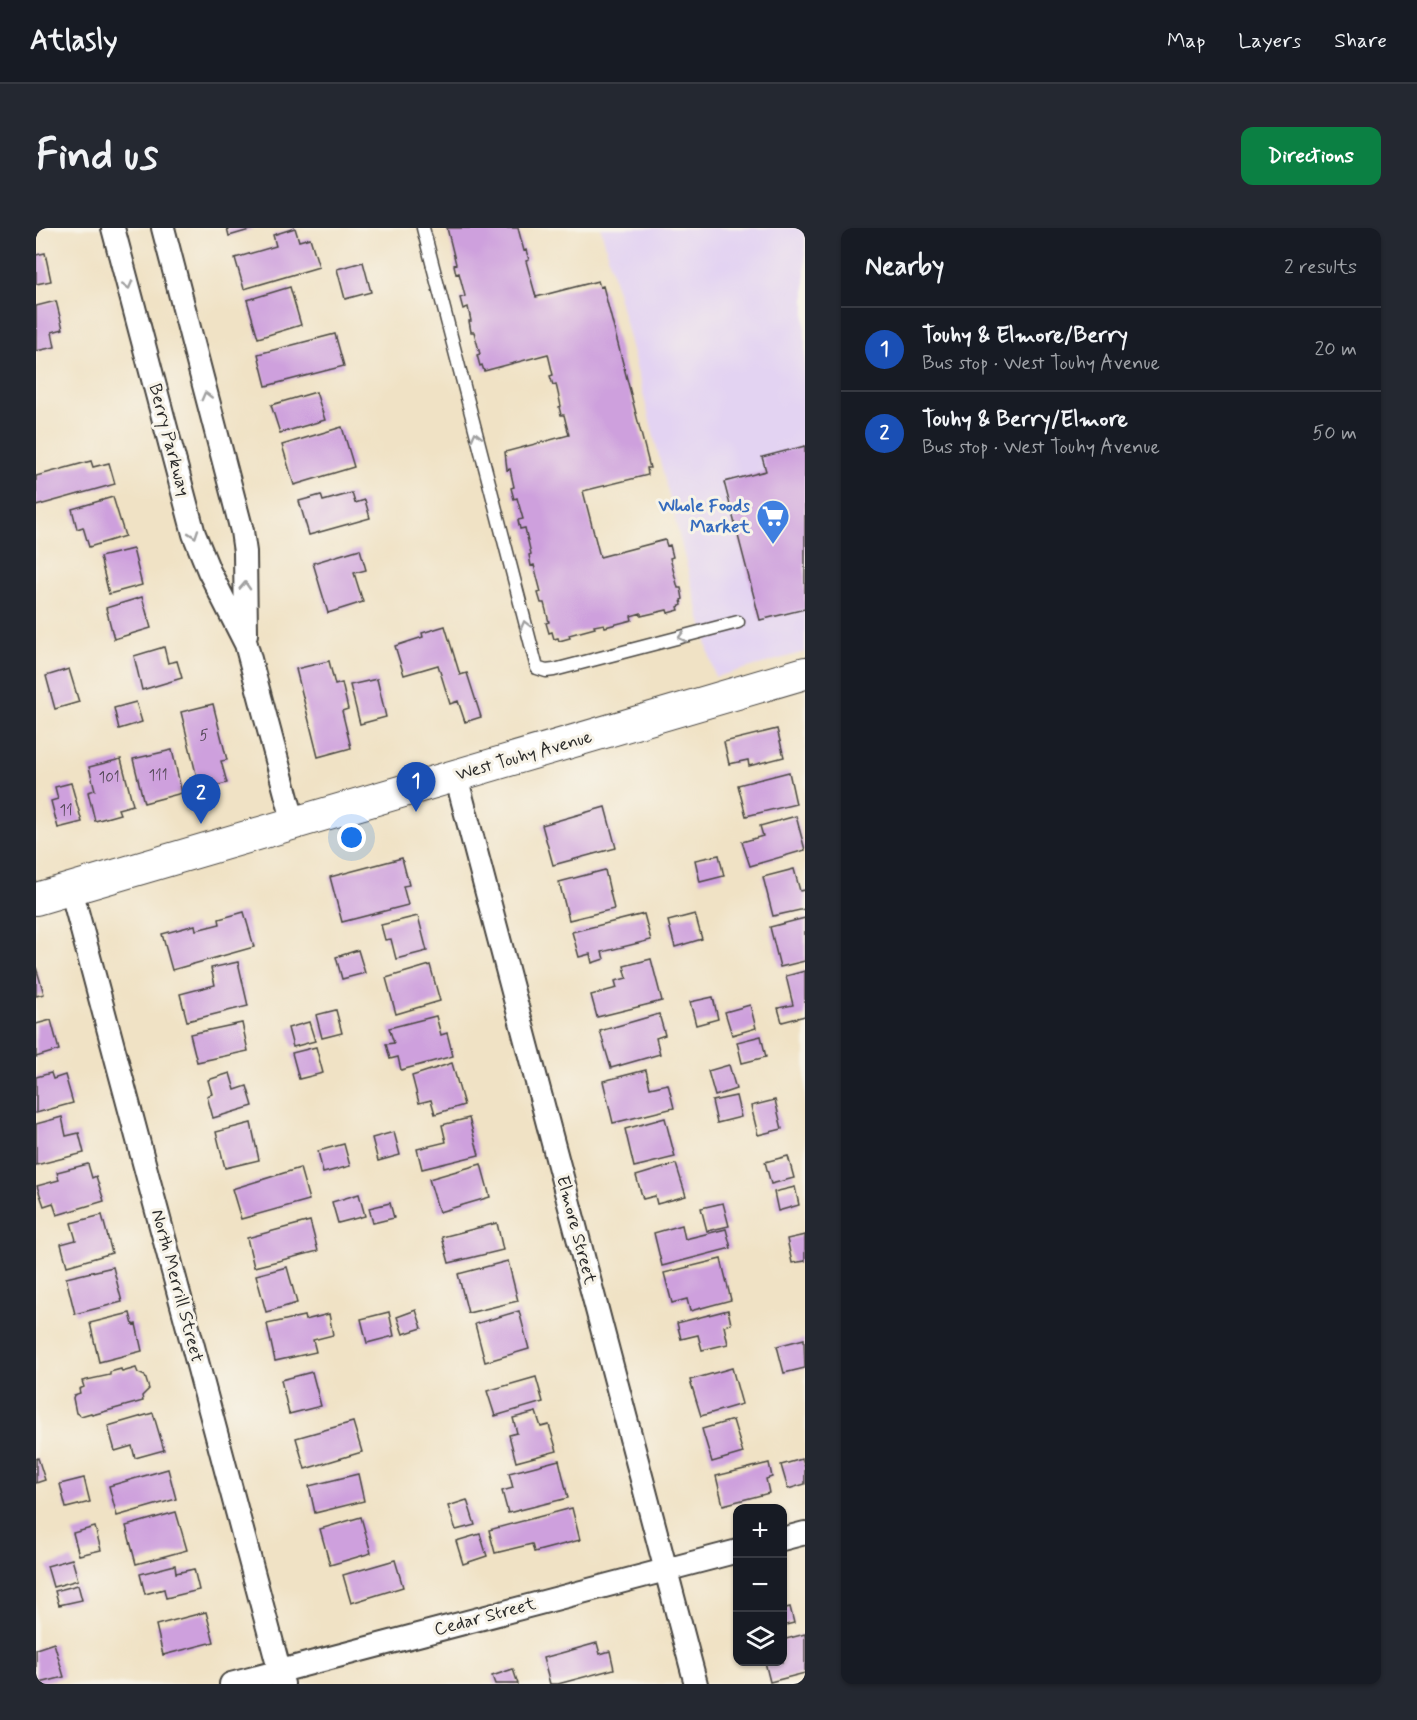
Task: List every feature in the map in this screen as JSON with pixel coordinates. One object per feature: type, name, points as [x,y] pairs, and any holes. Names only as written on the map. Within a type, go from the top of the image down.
[{"type":"main road","name":"West Touhy Avenue","points":[[36,899],[805,673]]},
{"type":"street","name":"Berry Parkway","points":[[113,228],[194,534],[209,571],[246,644],[294,824]]},
{"type":"street","name":"Berry Parkway","points":[[163,228],[242,531],[245,552],[246,644]]},
{"type":"street","name":"Elmore Street","points":[[456,776],[696,1684]]},
{"type":"street","name":"North Merrill Street","points":[[71,889],[282,1678]]},
{"type":"street","points":[[787,1538],[805,1533]]},
{"type":"street","name":"Cedar Street","points":[[231,1684],[282,1678],[733,1552]]},
{"type":"lane","points":[[423,228],[537,668],[546,671],[554,670],[738,622]]},
{"type":"shaded area","points":[[601,228],[805,228],[805,652],[715,677]]},
{"type":"building","points":[[227,228],[253,228],[253,229],[229,236]]},
{"type":"building","points":[[295,228],[299,241],[310,238],[319,267],[244,289],[235,258],[276,246],[273,235]]},
{"type":"building","points":[[447,228],[518,228],[524,251],[526,250],[529,260],[526,261],[536,297],[598,281],[600,287],[603,286],[650,468],[647,468],[648,475],[583,491],[600,557],[665,540],[667,546],[670,545],[673,557],[670,558],[683,599],[681,600],[682,605],[678,607],[679,610],[668,613],[667,610],[641,616],[641,613],[631,616],[632,620],[605,627],[604,624],[594,626],[595,628],[569,635],[570,638],[559,641],[558,638],[554,639],[552,632],[549,633],[546,623],[549,622],[544,603],[541,603],[538,593],[541,592],[534,565],[531,566],[529,555],[531,554],[525,528],[520,529],[518,520],[523,519],[517,498],[514,499],[511,488],[514,487],[510,469],[507,470],[505,452],[569,435],[564,415],[561,415],[556,384],[553,385],[550,376],[553,375],[548,354],[484,371],[482,365],[480,366],[477,355],[480,354],[474,332],[471,332],[468,307],[463,309],[460,298],[465,296],[459,273],[456,274],[454,265],[456,264]]},
{"type":"building","points":[[45,253],[51,281],[36,284],[36,255]]},
{"type":"building","points":[[363,262],[371,292],[345,299],[337,269]]},
{"type":"building","points":[[290,287],[301,325],[258,338],[247,300]]},
{"type":"building","points":[[56,301],[63,329],[52,332],[55,347],[36,351],[36,306]]},
{"type":"building","points":[[335,334],[344,366],[266,386],[258,354]]},
{"type":"building","points":[[316,392],[325,420],[280,433],[271,405]]},
{"type":"building","points":[[342,427],[354,467],[294,485],[282,445]]},
{"type":"building","name":"Whole Foods Market","points":[[805,446],[805,609],[760,620],[724,482],[766,471],[762,457]]},
{"type":"building","points":[[91,461],[93,467],[109,463],[115,484],[36,506],[36,476]]},
{"type":"building","points":[[352,493],[355,503],[365,500],[370,518],[309,535],[299,501],[321,495],[323,501]]},
{"type":"building","points":[[113,497],[125,536],[89,547],[83,527],[77,529],[72,509]]},
{"type":"building","points":[[133,549],[142,585],[109,594],[100,557]]},
{"type":"building","points":[[360,549],[366,570],[354,573],[363,602],[328,613],[313,563]]},
{"type":"building","points":[[142,597],[151,628],[114,639],[106,608]]},
{"type":"building","points":[[445,626],[460,675],[467,673],[481,717],[465,722],[458,701],[450,704],[438,665],[404,675],[395,646],[423,637],[422,633]]},
{"type":"building","points":[[164,647],[168,663],[177,661],[182,678],[142,690],[134,656]]},
{"type":"building","points":[[329,661],[335,685],[342,683],[348,709],[342,711],[351,748],[318,757],[296,669]]},
{"type":"building","points":[[69,669],[79,702],[55,709],[46,676]]},
{"type":"building","points":[[377,679],[386,717],[360,724],[350,685]]},
{"type":"building","points":[[136,702],[142,722],[119,729],[114,708]]},
{"type":"building","points":[[213,704],[227,760],[221,761],[227,783],[200,790],[181,712]]},
{"type":"building","points":[[777,729],[784,757],[749,766],[748,760],[729,764],[724,742]]},
{"type":"building","points":[[172,750],[182,793],[144,803],[133,759]]},
{"type":"building","points":[[121,759],[133,805],[118,809],[120,814],[95,821],[88,792],[95,790],[89,767]]},
{"type":"building","points":[[789,772],[796,804],[746,816],[738,785]]},
{"type":"building","points":[[71,783],[82,822],[58,828],[51,801],[58,799],[55,787]]},
{"type":"building","points":[[605,807],[616,848],[553,865],[542,825]]},
{"type":"building","points":[[796,816],[805,850],[750,866],[742,842],[763,836],[760,826]]},
{"type":"building","points":[[719,855],[724,876],[700,882],[695,860]]},
{"type":"building","points":[[402,858],[409,885],[403,886],[408,905],[342,922],[330,877]]},
{"type":"building","points":[[794,869],[800,891],[805,890],[805,909],[773,916],[763,877]]},
{"type":"building","points":[[605,870],[614,909],[569,920],[559,882]]},
{"type":"building","points":[[244,912],[254,947],[172,970],[162,934],[195,925],[196,930],[220,924],[219,919]]},
{"type":"building","points":[[644,914],[651,940],[602,952],[604,959],[592,963],[590,954],[579,957],[572,932]]},
{"type":"building","points":[[695,914],[702,939],[675,947],[668,921]]},
{"type":"building","points":[[418,916],[427,951],[396,959],[391,939],[385,940],[381,925]]},
{"type":"building","points":[[805,918],[805,961],[780,967],[770,927]]},
{"type":"building","points":[[358,950],[365,973],[342,979],[336,957]]},
{"type":"building","points":[[651,959],[662,1001],[597,1017],[591,995],[617,988],[615,981],[627,978],[624,966]]},
{"type":"building","points":[[238,962],[248,1006],[187,1021],[180,994],[215,985],[211,968]]},
{"type":"building","points":[[430,965],[440,1001],[396,1014],[386,978]]},
{"type":"building","points":[[36,967],[44,994],[36,996]]},
{"type":"building","points":[[805,971],[805,1016],[782,1022],[778,1008],[793,1005],[786,976]]},
{"type":"building","points":[[713,997],[718,1019],[696,1025],[690,1002]]},
{"type":"building","points":[[750,1005],[756,1028],[732,1035],[725,1012]]},
{"type":"building","points":[[336,1010],[342,1033],[322,1038],[316,1015]]},
{"type":"building","points":[[659,1014],[665,1035],[656,1038],[660,1054],[611,1068],[600,1031]]},
{"type":"building","points":[[436,1016],[441,1035],[447,1033],[453,1056],[401,1070],[398,1057],[390,1059],[386,1044],[394,1043],[389,1028]]},
{"type":"building","points":[[51,1020],[59,1050],[36,1057],[36,1024]]},
{"type":"building","points":[[309,1022],[315,1041],[293,1047],[288,1028]]},
{"type":"building","points":[[242,1023],[248,1051],[197,1062],[190,1034]]},
{"type":"building","points":[[761,1036],[766,1057],[742,1063],[737,1042]]},
{"type":"building","points":[[316,1047],[323,1073],[299,1079],[292,1053]]},
{"type":"building","points":[[452,1063],[464,1105],[435,1114],[431,1100],[419,1103],[412,1076]]},
{"type":"building","points":[[729,1065],[736,1089],[715,1096],[708,1071]]},
{"type":"building","points":[[646,1070],[650,1088],[668,1084],[674,1108],[613,1123],[603,1081]]},
{"type":"building","points":[[51,1073],[53,1079],[65,1075],[73,1103],[36,1113],[36,1077]]},
{"type":"building","points":[[230,1073],[235,1090],[247,1086],[253,1106],[213,1118],[207,1096],[212,1094],[208,1080]]},
{"type":"building","points":[[736,1096],[741,1117],[717,1123],[712,1101]]},
{"type":"building","points":[[775,1100],[782,1129],[758,1135],[751,1106]]},
{"type":"building","points":[[62,1117],[66,1136],[79,1133],[84,1153],[36,1165],[36,1124]]},
{"type":"building","points":[[469,1118],[479,1155],[422,1169],[417,1149],[446,1142],[442,1125]]},
{"type":"building","points":[[665,1118],[675,1157],[634,1167],[625,1129]]},
{"type":"building","points":[[251,1123],[259,1160],[225,1168],[216,1132]]},
{"type":"building","points":[[394,1132],[400,1155],[378,1161],[372,1138]]},
{"type":"building","points":[[344,1144],[350,1166],[323,1173],[318,1151]]},
{"type":"building","points":[[788,1156],[794,1178],[771,1184],[765,1162]]},
{"type":"building","points":[[88,1164],[92,1178],[96,1176],[104,1201],[57,1215],[53,1203],[44,1206],[37,1186],[59,1180],[57,1172]]},
{"type":"building","points":[[481,1164],[490,1197],[439,1212],[429,1179]]},
{"type":"building","points":[[676,1164],[686,1196],[657,1204],[655,1196],[643,1199],[636,1176]]},
{"type":"building","points":[[300,1168],[309,1200],[241,1219],[232,1189]]},
{"type":"building","points":[[795,1187],[799,1205],[778,1211],[774,1192]]},
{"type":"building","points":[[359,1194],[365,1216],[338,1223],[332,1202]]},
{"type":"building","points":[[390,1203],[394,1218],[373,1223],[369,1208]]},
{"type":"building","points":[[723,1203],[729,1226],[707,1231],[701,1208]]},
{"type":"building","points":[[102,1215],[112,1253],[67,1266],[61,1244],[76,1240],[71,1223]]},
{"type":"building","points":[[310,1221],[318,1251],[254,1267],[247,1238]]},
{"type":"building","points":[[497,1223],[503,1250],[449,1263],[442,1237]]},
{"type":"building","points":[[682,1225],[685,1239],[726,1229],[731,1248],[662,1266],[654,1233]]},
{"type":"building","points":[[805,1235],[805,1261],[792,1263],[787,1239]]},
{"type":"building","points":[[721,1259],[731,1300],[690,1311],[687,1299],[672,1303],[664,1273]]},
{"type":"building","points":[[508,1261],[518,1301],[468,1313],[458,1274]]},
{"type":"building","points":[[113,1267],[122,1302],[75,1314],[66,1278]]},
{"type":"building","points":[[287,1267],[297,1303],[266,1312],[256,1275]]},
{"type":"building","points":[[416,1310],[422,1328],[403,1334],[397,1317]]},
{"type":"building","points":[[728,1310],[731,1324],[724,1326],[728,1344],[702,1350],[698,1335],[681,1339],[677,1323]]},
{"type":"building","points":[[519,1311],[529,1349],[485,1362],[475,1324]]},
{"type":"building","points":[[389,1312],[394,1336],[367,1343],[361,1319]]},
{"type":"building","points":[[130,1313],[133,1325],[136,1324],[142,1351],[99,1362],[90,1323]]},
{"type":"building","points":[[329,1314],[333,1335],[313,1340],[316,1352],[275,1361],[267,1324],[304,1316],[305,1320]]},
{"type":"building","points":[[804,1339],[805,1368],[784,1373],[777,1346]]},
{"type":"building","points":[[136,1368],[138,1373],[145,1376],[149,1389],[142,1396],[143,1401],[92,1415],[91,1413],[81,1416],[76,1413],[73,1398],[74,1395],[80,1393],[79,1389],[84,1387],[82,1381],[110,1375],[110,1372],[121,1369],[122,1372]]},
{"type":"building","points":[[732,1368],[742,1404],[701,1416],[690,1380]]},
{"type":"building","points":[[312,1372],[321,1406],[289,1414],[281,1380]]},
{"type":"building","points":[[536,1377],[543,1402],[495,1416],[487,1391]]},
{"type":"building","points":[[536,1412],[541,1427],[549,1425],[557,1451],[516,1462],[509,1435],[517,1433],[513,1418]]},
{"type":"building","points":[[153,1413],[164,1450],[135,1458],[132,1446],[115,1451],[108,1426]]},
{"type":"building","points":[[733,1420],[743,1453],[712,1462],[702,1429]]},
{"type":"building","points":[[353,1422],[362,1452],[305,1469],[296,1438]]},
{"type":"building","points":[[38,1458],[45,1480],[36,1483],[36,1459]]},
{"type":"building","points":[[802,1459],[805,1467],[805,1484],[788,1489],[781,1465]]},
{"type":"building","points":[[559,1460],[568,1498],[508,1513],[502,1491],[513,1488],[509,1473]]},
{"type":"building","points":[[769,1463],[772,1477],[766,1479],[769,1493],[723,1505],[716,1476]]},
{"type":"building","points":[[168,1469],[176,1499],[117,1516],[109,1486]]},
{"type":"building","points":[[358,1474],[364,1501],[315,1513],[309,1486]]},
{"type":"building","points":[[84,1478],[90,1502],[66,1508],[60,1484]]},
{"type":"building","points":[[467,1500],[475,1525],[456,1530],[448,1506]]},
{"type":"building","points":[[572,1508],[580,1540],[534,1552],[532,1544],[495,1553],[489,1530]]},
{"type":"building","points":[[176,1512],[187,1550],[136,1564],[126,1526]]},
{"type":"building","points":[[361,1517],[371,1553],[330,1565],[320,1529]]},
{"type":"building","points":[[95,1527],[101,1550],[79,1555],[73,1533]]},
{"type":"building","points":[[480,1534],[487,1556],[463,1564],[456,1541]]},
{"type":"building","points":[[72,1559],[78,1580],[53,1587],[47,1566]]},
{"type":"building","points":[[395,1560],[403,1587],[351,1603],[343,1575]]},
{"type":"building","points":[[175,1565],[176,1573],[194,1569],[199,1590],[166,1598],[164,1589],[145,1594],[140,1574]]},
{"type":"building","points":[[78,1585],[82,1600],[59,1605],[55,1591]]},
{"type":"building","points":[[790,1607],[794,1623],[787,1625],[787,1612],[787,1608]]},
{"type":"building","points":[[206,1612],[214,1642],[163,1655],[156,1625]]},
{"type":"building","points":[[805,1634],[805,1673],[770,1682],[766,1666],[787,1666],[787,1639]]},
{"type":"building","points":[[54,1643],[64,1677],[36,1684],[36,1649]]},
{"type":"building","points":[[597,1643],[600,1654],[610,1651],[614,1669],[558,1684],[550,1684],[543,1658]]},
{"type":"building","points":[[513,1669],[518,1684],[495,1684],[492,1676]]},
{"type":"place","name":"Whole Foods Market","points":[[773,545]]},
{"type":"place","name":"Touhy & Elmore/Berry","points":[[416,812]]},
{"type":"place","name":"Touhy & Berry/Elmore","points":[[201,824]]}]
